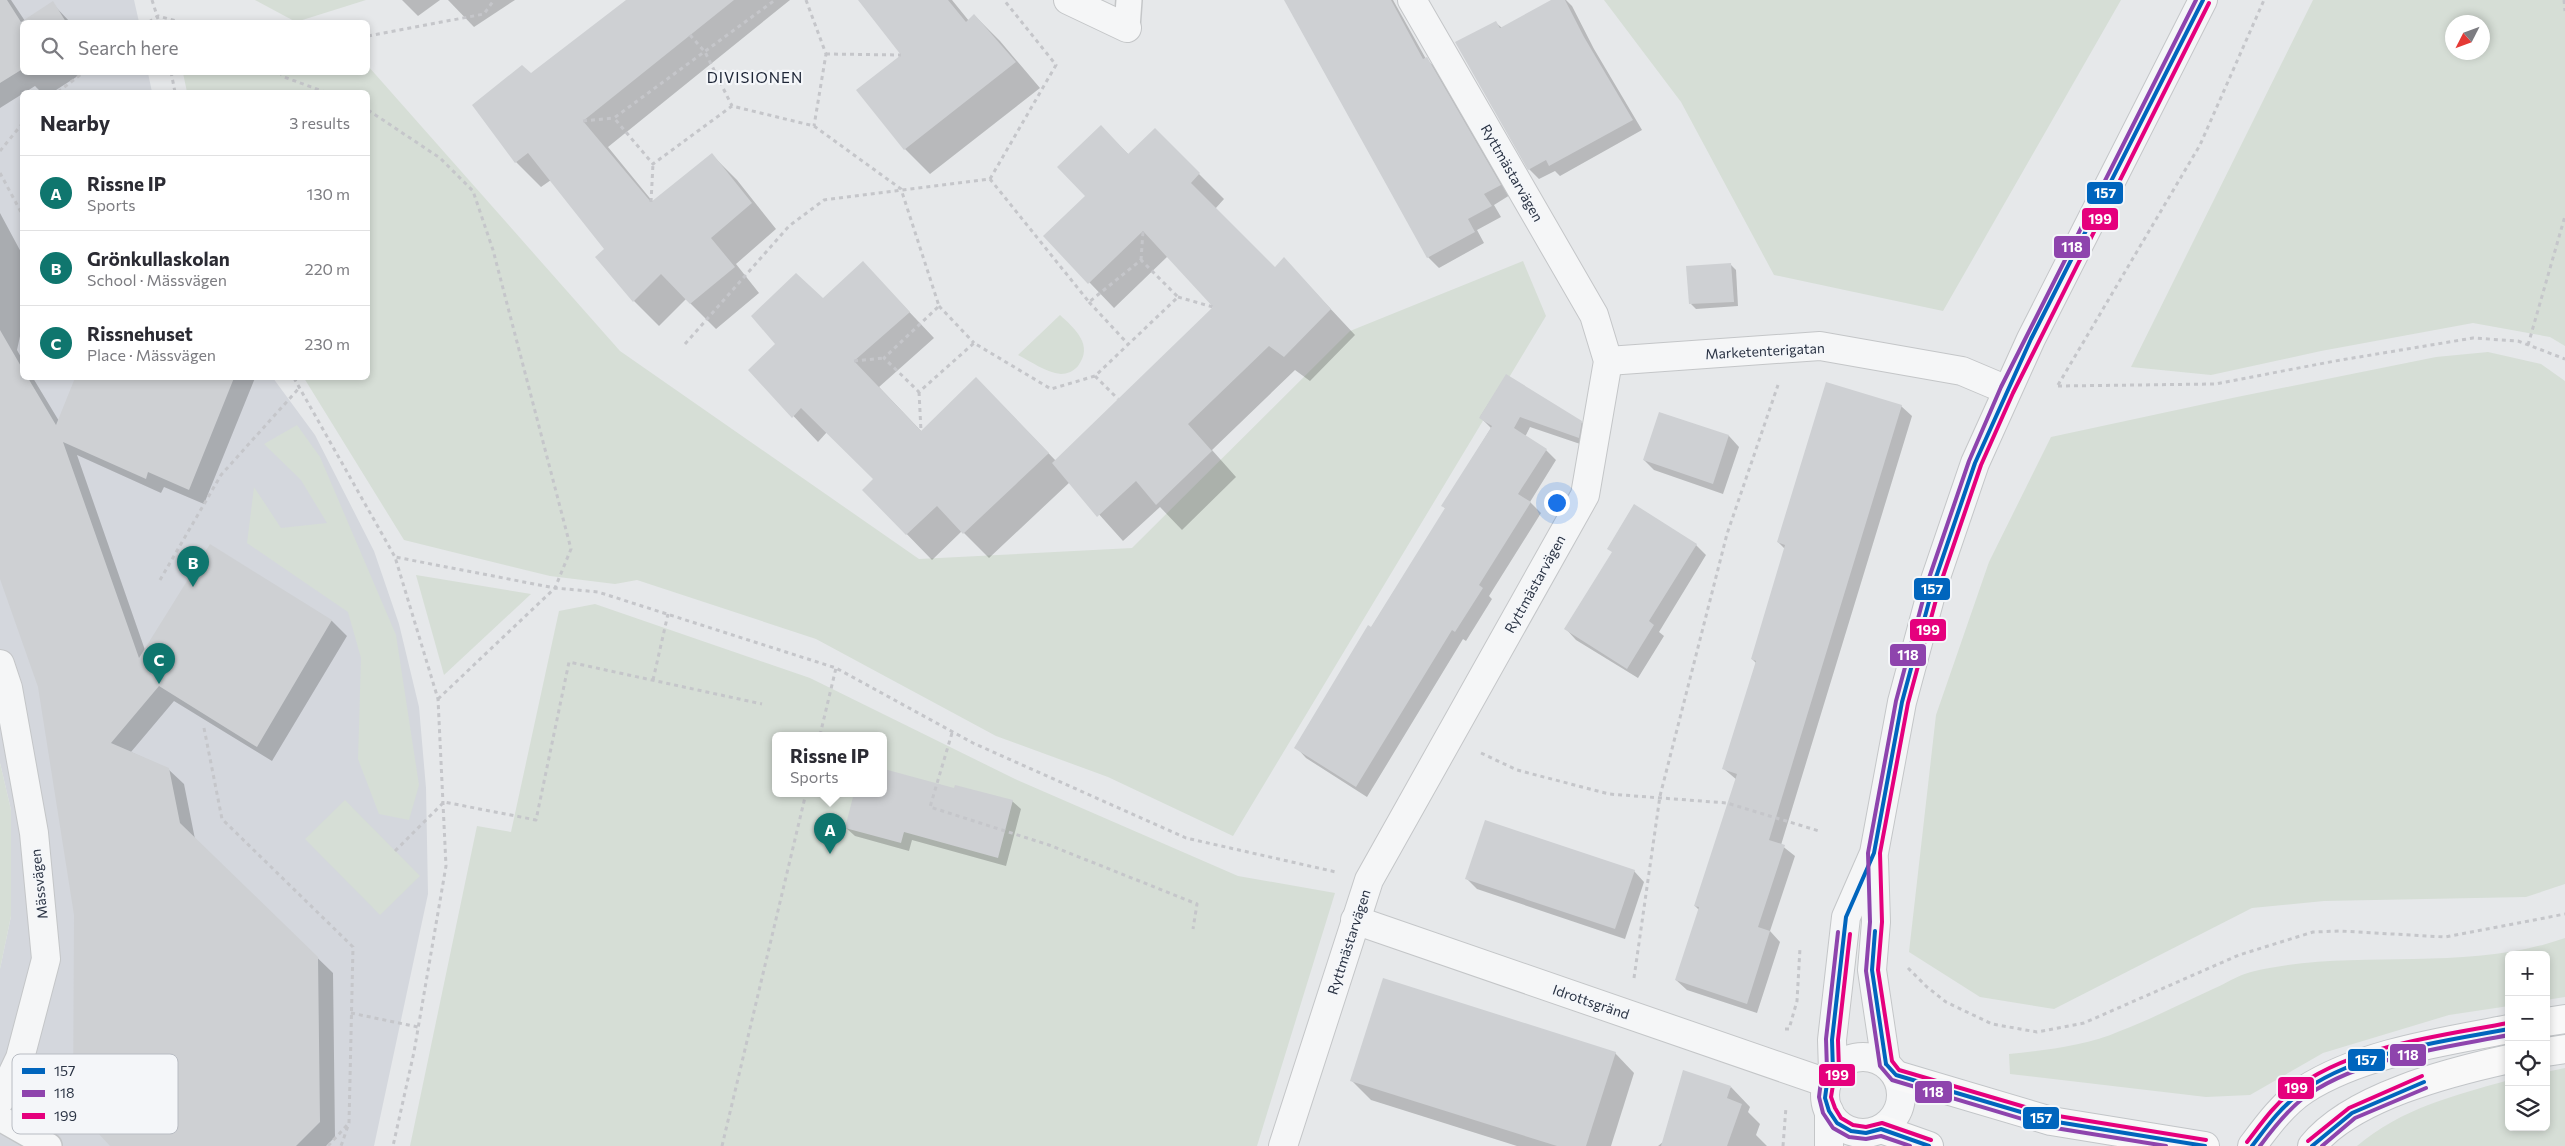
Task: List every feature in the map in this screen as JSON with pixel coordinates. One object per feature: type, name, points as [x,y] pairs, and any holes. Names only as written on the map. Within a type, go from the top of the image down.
[{"type":"main road","points":[[2550,1021],[2565,1019]]},
{"type":"main road","points":[[2252,1146],[2272,1119],[2303,1091],[2337,1072],[2445,1042],[2505,1029]]},
{"type":"main road","points":[[2550,1051],[2565,1049]]},
{"type":"main road","points":[[2312,1146],[2352,1113],[2393,1093],[2450,1072],[2505,1060]]},
{"type":"main road","points":[[1891,1070],[2051,1121],[2205,1146]]},
{"type":"main road","points":[[1873,1135],[1929,1146]]},
{"type":"street","points":[[1068,0],[1127,28]]},
{"type":"street","name":"Ryttmästarvägen","points":[[1283,1146],[1369,880],[1585,495],[1608,361],[1594,315],[1412,0]]},
{"type":"street","points":[[1874,853],[1846,917],[1832,1040],[1830,1077],[1825,1098],[1829,1111],[1837,1123],[1851,1131],[1873,1135],[1892,1119],[1900,1106],[1901,1090],[1891,1070],[1872,970],[1876,922],[1874,853],[1902,702],[1934,583],[1975,463],[2007,390],[2203,0]]},
{"type":"street","name":"Marketenterigatan","points":[[1608,361],[1820,346],[1962,371],[2007,390]]},
{"type":"street","name":"Mässvägen","points":[[0,664],[8,688],[34,833],[46,959],[21,1054]]},
{"type":"street","name":"Idrottsgränd","points":[[1355,920],[1830,1077]]},
{"type":"street","points":[[1830,1077],[1843,1062],[1857,1056],[1872,1057],[1891,1070]]},
{"type":"street","name":"Mässvägen","points":[[0,1100],[12,1075]]},
{"type":"street","points":[[1829,1111],[1829,1146]]},
{"type":"lane","points":[[1127,28],[1129,0]]},
{"type":"lane","points":[[0,1118],[12,1125]]},
{"type":"lane","points":[[27,1134],[48,1146]]},
{"type":"path","points":[[152,0],[159,20]]},
{"type":"path","points":[[370,36],[484,14],[494,0]]},
{"type":"path","points":[[583,122],[614,118],[775,0]]},
{"type":"path","points":[[806,0],[826,54],[814,126]]},
{"type":"path","points":[[990,179],[1056,65],[1004,0]]},
{"type":"path","points":[[2264,0],[2200,144],[2058,386],[2214,384],[2473,338],[2518,341],[2565,359]]},
{"type":"path","points":[[2564,0],[2565,11]]},
{"type":"path","points":[[152,20],[158,16],[173,20]]},
{"type":"path","points":[[690,35],[705,52],[732,106],[814,126],[901,189],[939,306],[974,343],[1052,389],[1095,376],[1178,297]]},
{"type":"path","points":[[826,54],[901,55]]},
{"type":"path","points":[[61,90],[80,75]]},
{"type":"path","points":[[171,75],[174,90]]},
{"type":"path","points":[[282,75],[320,90]]},
{"type":"path","points":[[653,164],[732,106]]},
{"type":"path","points":[[370,111],[440,158],[472,190],[493,250],[571,549],[555,588],[438,699]]},
{"type":"path","points":[[614,118],[653,164],[651,202]]},
{"type":"path","points":[[0,151],[20,126]]},
{"type":"path","points":[[0,173],[20,210]]},
{"type":"path","points":[[685,344],[789,226],[824,200],[990,179]]},
{"type":"path","points":[[990,179],[1089,302],[1128,344]]},
{"type":"path","points":[[2528,345],[2565,216]]},
{"type":"path","points":[[1089,302],[1141,260],[1143,231]]},
{"type":"path","points":[[1141,260],[1178,297],[1213,307]]},
{"type":"path","points":[[854,361],[884,358],[939,306]]},
{"type":"path","points":[[920,392],[974,343]]},
{"type":"path","points":[[1633,984],[1660,796],[1727,534],[1791,348]]},
{"type":"path","points":[[884,358],[920,392],[921,431]]},
{"type":"path","points":[[1095,376],[1118,399]]},
{"type":"path","points":[[295,380],[395,557],[438,699],[446,866],[418,1027],[393,1146]]},
{"type":"path","points":[[160,580],[220,476],[300,387]]},
{"type":"path","points":[[395,557],[555,588],[598,592],[836,668],[952,732],[1186,838],[1369,880]]},
{"type":"path","points":[[653,680],[668,614]]},
{"type":"path","points":[[444,802],[536,820],[569,662],[762,704]]},
{"type":"path","points":[[821,732],[836,668]]},
{"type":"path","points":[[204,728],[222,819],[353,947],[349,1123],[342,1146]]},
{"type":"path","points":[[952,732],[930,807],[1050,845],[1197,904],[1192,929]]},
{"type":"path","points":[[1448,738],[1517,770],[1609,794],[1660,796],[1728,803],[1819,831]]},
{"type":"path","points":[[722,1146],[805,797]]},
{"type":"path","points":[[395,851],[444,802]]},
{"type":"path","points":[[1903,962],[1927,987],[1946,1002],[1992,1024],[2037,1032],[2084,1023],[2239,954],[2313,932],[2340,931],[2444,937],[2565,914]]},
{"type":"path","points":[[1779,1028],[1789,1029],[1797,1001],[1800,948]]},
{"type":"path","points":[[351,1013],[418,1027]]},
{"type":"path","points":[[328,1146],[349,1123]]},
{"type":"shaded area","points":[[0,0],[134,0],[139,20],[20,20],[20,75],[148,75],[152,90],[20,90],[20,380],[274,380],[315,435],[374,551],[399,624],[419,707],[426,788],[428,894],[374,1146],[0,1146],[0,969],[11,916],[11,810],[0,763]]},
{"type":"shaded area","points":[[255,0],[366,0],[302,20],[292,20]]},
{"type":"shaded area","points":[[1604,0],[2121,0],[1943,311],[1774,275],[1681,102]]},
{"type":"shaded area","points":[[2313,0],[2565,0],[2565,346],[2550,337],[2473,323],[2321,351],[2211,375],[2131,367]]},
{"type":"shaded area","points":[[370,68],[620,351],[919,559],[1132,548],[1350,331],[1523,261],[1546,316],[1233,836],[1108,777],[996,736],[816,639],[637,580],[615,584],[550,576],[404,540],[305,380],[370,380],[370,90],[187,90],[183,75],[370,75]]},
{"type":"shaded area","points":[[1060,315],[1081,338],[1084,351],[1076,368],[1061,374],[1044,369],[1018,355]]},
{"type":"shaded area","points":[[2488,352],[2541,364],[2565,381],[2565,884],[2526,897],[2324,901],[2252,908],[2054,1009],[1980,997],[1909,952],[1936,715],[1989,562],[2051,437],[2436,357]]},
{"type":"shaded area","points":[[297,425],[320,457],[396,635],[419,785],[409,820],[379,814],[358,759],[361,658],[348,612],[247,543],[254,487],[281,528],[327,523],[301,480],[264,444]]},
{"type":"shaded area","points":[[416,575],[531,594],[444,675]]},
{"type":"shaded area","points":[[595,604],[810,678],[1015,779],[1238,876],[1335,893],[1257,1146],[410,1146],[477,826],[511,832],[559,611]]},
{"type":"shaded area","points":[[0,763],[11,810],[11,916],[0,969]]},
{"type":"shaded area","points":[[345,800],[420,876],[380,915],[305,839]]},
{"type":"shaded area","points":[[2565,938],[2565,997],[2550,999],[2550,951],[2514,951]]},
{"type":"shaded area","points":[[2505,952],[2505,1007],[2449,1015],[2323,1053],[2250,1095],[2206,1097],[2010,1074],[2009,1054],[2066,1047],[2107,1036],[2144,1021],[2246,973],[2290,965],[2329,961],[2488,955]]},
{"type":"shaded area","points":[[2565,1068],[2565,1146],[2357,1146],[2374,1133],[2410,1113],[2448,1098],[2505,1081],[2505,1131],[2550,1131],[2550,1071]]},
{"type":"building","points":[[0,0],[7,0],[20,20],[20,71],[0,83]]},
{"type":"building","points":[[626,0],[734,0],[583,121],[651,202],[712,153],[752,203],[711,238],[735,267],[690,304],[661,274],[633,302],[595,257],[604,249],[528,153],[515,163],[472,105],[522,65],[531,73]]},
{"type":"building","points":[[858,0],[948,0],[966,22],[974,14],[1016,62],[904,150],[856,90],[901,55]]},
{"type":"building","points":[[1284,0],[1391,0],[1423,59],[1427,57],[1501,185],[1484,194],[1492,206],[1468,219],[1475,232],[1427,258]]},
{"type":"building","points":[[1551,0],[1565,0],[1584,37],[1633,120],[1549,166],[1546,160],[1528,170],[1455,42],[1496,21],[1500,28]]},
{"type":"building","points":[[53,1],[65,20],[24,20]]},
{"type":"building","points":[[1101,125],[1128,154],[1155,128],[1200,173],[1191,183],[1275,267],[1284,257],[1331,309],[1284,357],[1269,346],[1188,424],[1212,451],[1156,505],[1136,481],[1097,517],[1052,463],[1213,307],[1143,231],[1088,284],[1043,236],[1085,196],[1057,167]]},
{"type":"building","points":[[863,261],[910,312],[854,361],[921,431],[976,377],[1049,453],[963,534],[937,506],[906,535],[862,490],[873,479],[801,408],[792,418],[748,370],[775,344],[751,316],[796,273],[823,298]]},
{"type":"building","points":[[1731,263],[1734,302],[1689,304],[1686,266]]},
{"type":"building","points":[[0,330],[20,365],[20,380],[29,380],[56,425],[74,380],[233,380],[189,490],[148,472],[146,479],[63,442],[139,658],[210,544],[332,620],[257,747],[159,686],[111,743],[169,768],[180,823],[318,957],[320,1122],[296,1146],[110,1146],[99,1134],[178,1134],[178,1054],[73,1054],[74,915],[38,687],[0,579]]},
{"type":"building","points":[[1506,374],[1582,421],[1579,438],[1520,417],[1514,428],[1547,449],[1518,494],[1531,502],[1479,585],[1483,588],[1455,632],[1452,630],[1356,787],[1294,748],[1368,625],[1371,627],[1445,508],[1441,506],[1492,426],[1479,418]]},
{"type":"building","points":[[1826,382],[1902,405],[1769,840],[1785,845],[1758,927],[1770,931],[1747,1004],[1675,980],[1699,907],[1694,906],[1737,774],[1722,769],[1756,661],[1751,659],[1785,545],[1777,542]]},
{"type":"building","points":[[1659,412],[1729,435],[1713,484],[1643,460]]},
{"type":"building","points":[[1634,504],[1697,544],[1649,621],[1654,625],[1627,669],[1564,629],[1612,552],[1607,549]]},
{"type":"building","points":[[887,770],[954,788],[955,785],[1013,800],[998,858],[904,832],[901,843],[845,828],[853,797],[887,797]]},
{"type":"building","points":[[1485,820],[1635,870],[1615,929],[1465,879]]},
{"type":"building","points":[[1383,978],[1616,1052],[1586,1146],[1557,1146],[1350,1081]]},
{"type":"building","points":[[1683,1070],[1731,1086],[1727,1098],[1742,1104],[1727,1146],[1661,1146]]},
{"type":"transit line","name":"118","points":[[2166,1146],[2049,1127],[1892,1080],[1880,1066],[1866,971],[1870,922],[1868,853],[1896,701],[1928,581],[1969,461],[2001,387],[2196,0]]},
{"type":"transit line","name":"157","points":[[1929,1146],[1881,1129],[1866,1133],[1851,1131],[1837,1123],[1829,1111],[1825,1098],[1827,1083],[1833,1071],[1832,1040],[1846,917],[1874,853],[1902,702],[1934,583],[1975,463],[2031,339],[2203,0]]},
{"type":"transit line","name":"199","points":[[2206,1140],[2052,1115],[1899,1070],[1892,1061],[1878,970],[1882,922],[1880,853],[1908,703],[1940,585],[1981,465],[2013,393],[2209,3]]},
{"type":"transit line","name":"157","points":[[1875,931],[1872,970],[1886,1064]]},
{"type":"transit line","name":"118","points":[[1838,932],[1826,1039],[1827,1070],[1821,1081],[1819,1097],[1823,1113],[1833,1128],[1849,1137],[1866,1139],[1881,1136],[1910,1146]]},
{"type":"transit line","name":"199","points":[[1850,934],[1838,1040],[1839,1071],[1833,1085],[1831,1097],[1835,1108],[1841,1118],[1853,1125],[1866,1127],[1882,1123],[1931,1140]]},
{"type":"transit line","name":"199","points":[[2247,1142],[2285,1096],[2315,1076],[2340,1063],[2367,1053],[2425,1038],[2505,1024]]},
{"type":"transit line","name":"157","points":[[2252,1146],[2291,1100],[2320,1080],[2345,1068],[2427,1044],[2505,1030]]},
{"type":"transit line","name":"118","points":[[2260,1146],[2284,1116],[2301,1100],[2347,1074],[2373,1064],[2428,1050],[2505,1036]]},
{"type":"transit line","name":"157","points":[[1886,1064],[1896,1075],[2051,1121],[2205,1146]]},
{"type":"transit line","name":"199","points":[[2308,1141],[2349,1108],[2422,1076]]},
{"type":"transit line","name":"157","points":[[2312,1146],[2352,1113],[2424,1082]]},
{"type":"transit line","name":"118","points":[[2322,1146],[2355,1118],[2426,1088]]},
{"type":"place","name":"Grönkullaskolan","points":[[193,587]]},
{"type":"place","name":"Rissnehuset","points":[[159,684]]},
{"type":"place","name":"Rissne IP","points":[[830,854]]},
{"type":"district","name":"DIVISIONEN","points":[[755,78]]}]
